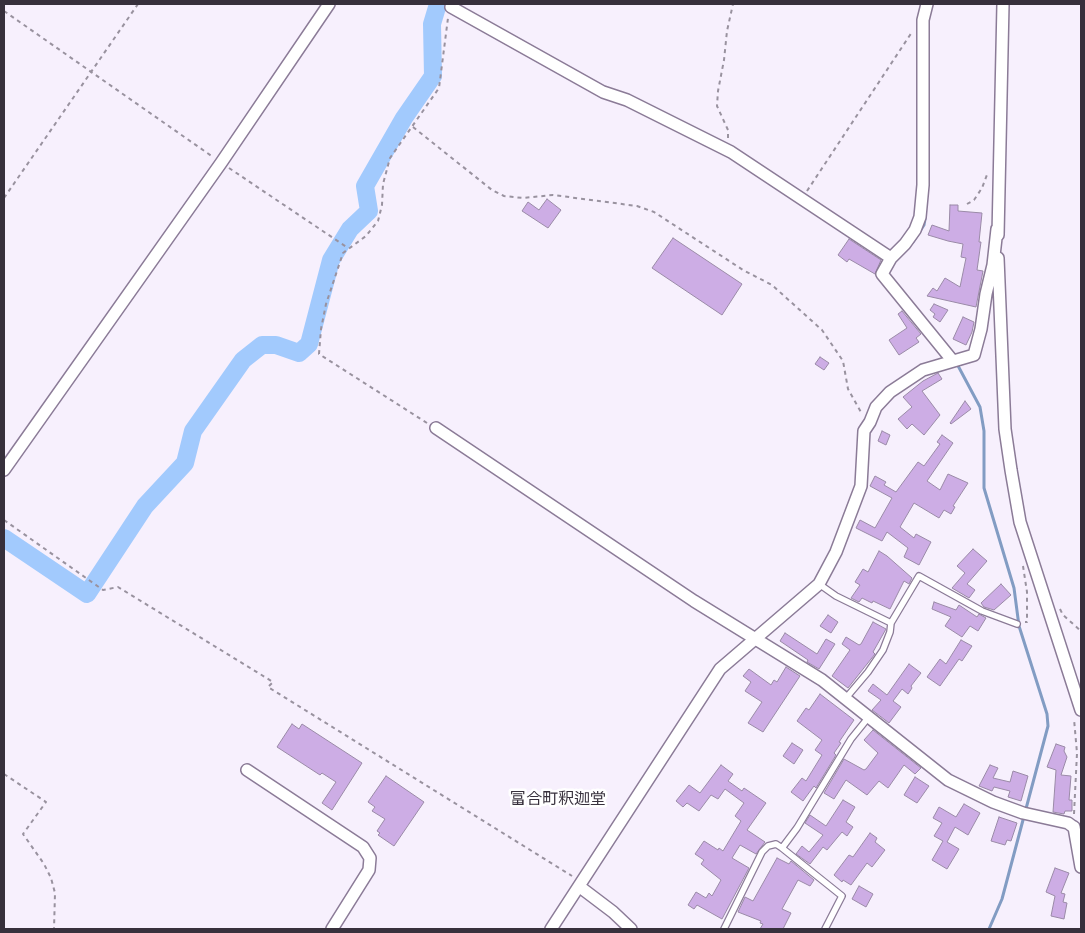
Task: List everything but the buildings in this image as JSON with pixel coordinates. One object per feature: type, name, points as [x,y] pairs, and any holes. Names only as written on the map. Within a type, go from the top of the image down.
[{"type":"street","points":[[4,470],[221,163],[329,4]]},
{"type":"street","points":[[927,4],[924,16],[924,219],[905,244],[891,258],[882,274],[909,299],[956,360]]},
{"type":"street","points":[[1003,4],[997,229],[1005,429],[1010,470],[1020,522],[1078,712]]},
{"type":"street","points":[[451,7],[603,92],[627,100],[729,151],[891,258]]},
{"type":"street","points":[[552,929],[720,669],[819,584],[836,552],[861,486],[864,431],[876,407],[890,392],[923,370],[974,356],[977,349],[993,265],[997,229]]},
{"type":"street","points":[[436,428],[694,601],[822,680],[948,780],[993,802],[1026,813],[1068,823],[1074,827],[1081,867]]},
{"type":"street","points":[[247,770],[363,847],[370,858],[369,870],[332,929]]},
{"type":"street","points":[[581,885],[631,929]]},
{"type":"lane","points":[[846,698],[868,672],[883,650],[890,632],[891,623],[919,576],[982,611],[1019,624]]},
{"type":"lane","points":[[819,584],[836,596],[891,623]]},
{"type":"lane","points":[[782,848],[797,828],[851,739],[868,718]]},
{"type":"lane","points":[[724,929],[762,852],[768,846],[776,844],[842,896],[825,929]]},
{"type":"path","points":[[4,198],[138,4]]},
{"type":"path","points":[[729,151],[728,130],[717,106],[726,31],[733,4]]},
{"type":"path","points":[[436,428],[319,354],[326,304],[343,253],[366,236],[378,221],[382,205],[383,184],[390,158],[440,88],[447,23],[451,7]]},
{"type":"path","points":[[4,11],[221,163],[348,248]]},
{"type":"path","points":[[802,198],[924,16]]},
{"type":"path","points":[[413,127],[492,190],[504,196],[523,198],[553,195],[637,206],[654,212],[743,270],[772,285],[822,330],[843,361],[848,389],[860,412],[870,422]]},
{"type":"path","points":[[968,204],[974,200],[982,188],[990,168]]},
{"type":"path","points":[[4,520],[104,590],[118,587],[273,682],[268,687],[581,885]]},
{"type":"path","points":[[1019,624],[1027,622],[1022,561]]},
{"type":"path","points":[[1060,608],[1064,615],[1081,631]]},
{"type":"path","points":[[1072,826],[1078,712]]},
{"type":"path","points":[[4,774],[46,802],[23,834],[52,878],[55,893],[54,929]]},
{"type":"waterway","points":[[4,538],[87,594],[145,506],[185,463],[193,431],[243,360],[262,345],[276,345],[299,353],[309,344],[331,260],[350,229],[369,211],[365,186],[404,118],[433,76],[432,24],[438,4]]},
{"type":"waterway","points":[[913,242],[924,225],[925,219]]},
{"type":"waterway","points":[[956,362],[980,407],[984,431],[984,488],[1014,588],[1019,626],[1047,714],[1048,726],[1002,899],[989,929]]},
{"type":"district","name":"富合町釈迦堂","points":[[558,799]]}]
